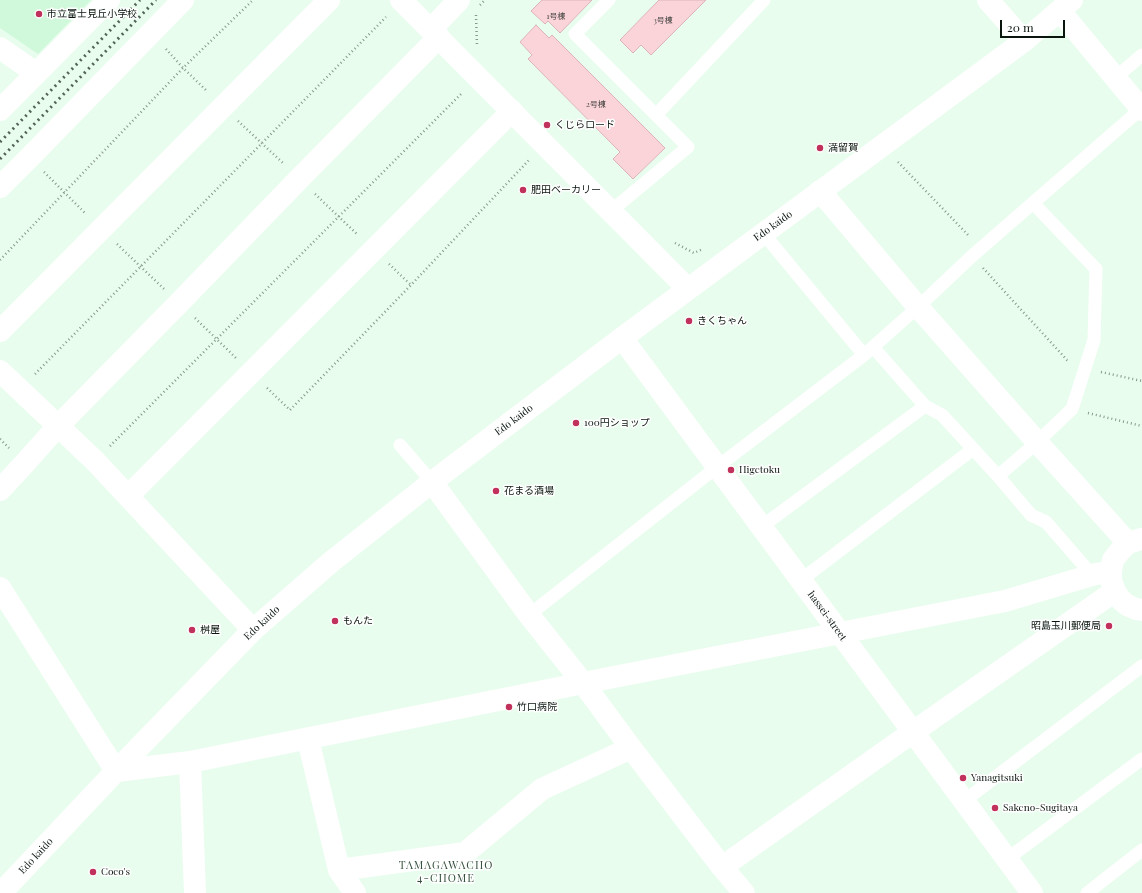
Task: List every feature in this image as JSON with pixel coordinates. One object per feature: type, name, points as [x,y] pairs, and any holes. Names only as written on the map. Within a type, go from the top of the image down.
[{"type":"street","points":[[0,110],[109,0]]},
{"type":"street","points":[[0,187],[183,0]]},
{"type":"street","points":[[0,331],[329,0]]},
{"type":"street","points":[[402,0],[688,289]]},
{"type":"street","points":[[0,490],[58,426],[179,304],[299,179],[435,33],[459,0]]},
{"type":"street","points":[[988,0],[1024,41]]},
{"type":"street","points":[[1066,6],[1115,78],[1141,110]]},
{"type":"street","name":"Edo kaido","points":[[2,889],[253,630],[331,562],[432,482],[622,338],[1024,41],[1066,6]]},
{"type":"street","points":[[0,48],[36,73]]},
{"type":"street","points":[[128,496],[512,111]]},
{"type":"street","points":[[722,867],[912,732],[1106,579],[1113,560],[1120,550],[1135,541],[1037,442],[918,307],[820,191]]},
{"type":"street","name":"hassei-street","points":[[622,338],[1032,893]]},
{"type":"street","points":[[0,371],[95,461],[253,630]]},
{"type":"street","points":[[432,482],[529,615],[583,683],[722,867],[744,893]]},
{"type":"street","points":[[1106,579],[1120,599],[1127,605],[1142,610]]},
{"type":"street","points":[[0,588],[116,770],[190,762],[583,683],[840,634],[1106,579]]},
{"type":"street","points":[[308,739],[339,870],[355,893]]},
{"type":"street","points":[[339,870],[465,853],[542,789],[631,748]]},
{"type":"street","points":[[190,762],[195,893]]},
{"type":"lane","points":[[609,0],[575,34],[688,147],[611,211]]},
{"type":"lane","points":[[656,115],[764,0]]},
{"type":"lane","points":[[1115,78],[1142,55]]},
{"type":"lane","points":[[529,615],[717,467],[869,351],[976,252],[1141,110]]},
{"type":"lane","points":[[998,476],[1072,410],[1094,340],[1096,269],[1033,203]]},
{"type":"lane","points":[[763,233],[869,351],[925,406],[942,415],[998,476],[1031,515],[1046,522],[1106,579]]},
{"type":"lane","points":[[761,527],[925,406]]},
{"type":"lane","points":[[400,445],[432,482]]},
{"type":"lane","points":[[801,580],[973,449]]},
{"type":"lane","points":[[964,801],[1142,666]]},
{"type":"lane","points":[[1007,859],[1142,759]]},
{"type":"lane","points":[[1087,893],[1142,850]]},
{"type":"path","points":[[0,260],[183,68],[252,0]]},
{"type":"path","points":[[19,390],[402,0]]},
{"type":"path","points":[[477,48],[476,10],[486,0]]},
{"type":"path","points":[[151,32],[183,68],[223,107],[411,285]]},
{"type":"path","points":[[95,461],[478,77]]},
{"type":"path","points":[[30,157],[64,193],[290,410],[545,144]]},
{"type":"path","points":[[882,145],[976,252],[1067,360],[1085,368],[1142,381]]},
{"type":"path","points":[[671,241],[694,253],[708,247]]},
{"type":"path","points":[[1072,410],[1142,426]]},
{"type":"shaded area","name":"市立富士見丘小学校","points":[[0,0],[91,0],[38,54],[0,28]]},
{"type":"building","points":[[542,0],[592,0],[560,33],[548,21],[545,24],[531,11]]},
{"type":"building","points":[[659,0],[706,0],[651,55],[641,45],[633,53],[620,40]]},
{"type":"building","points":[[536,25],[549,38],[552,35],[665,148],[633,179],[613,159],[620,152],[528,59],[532,55],[520,42]]},
{"type":"railway","points":[[0,142],[140,0]]},
{"type":"railway","points":[[0,159],[156,0]]},
{"type":"place","name":"市立富士見丘小学校","points":[[39,14]]},
{"type":"place","name":"くじらロード","points":[[547,125]]},
{"type":"place","name":"満留賀","points":[[820,148]]},
{"type":"place","name":"肥田ベーカリー","points":[[523,190]]},
{"type":"place","name":"きくちゃん","points":[[689,321]]},
{"type":"place","name":"100円ショップ","points":[[576,423]]},
{"type":"place","name":"Higetoku","points":[[731,470]]},
{"type":"place","name":"花まる酒場","points":[[496,491]]},
{"type":"place","name":"もんた","points":[[335,621]]},
{"type":"place","name":"昭島玉川郵便局","points":[[1109,626]]},
{"type":"place","name":"桝屋","points":[[192,630]]},
{"type":"place","name":"竹口病院","points":[[509,707]]},
{"type":"place","name":"Yanagitsuki","points":[[963,778]]},
{"type":"place","name":"Sakeno-Sugitaya","points":[[995,808]]},
{"type":"place","name":"Coco's","points":[[93,872]]},
{"type":"district","name":"TAMAGAWACHO 4-CHOME","points":[[446,872]]}]
